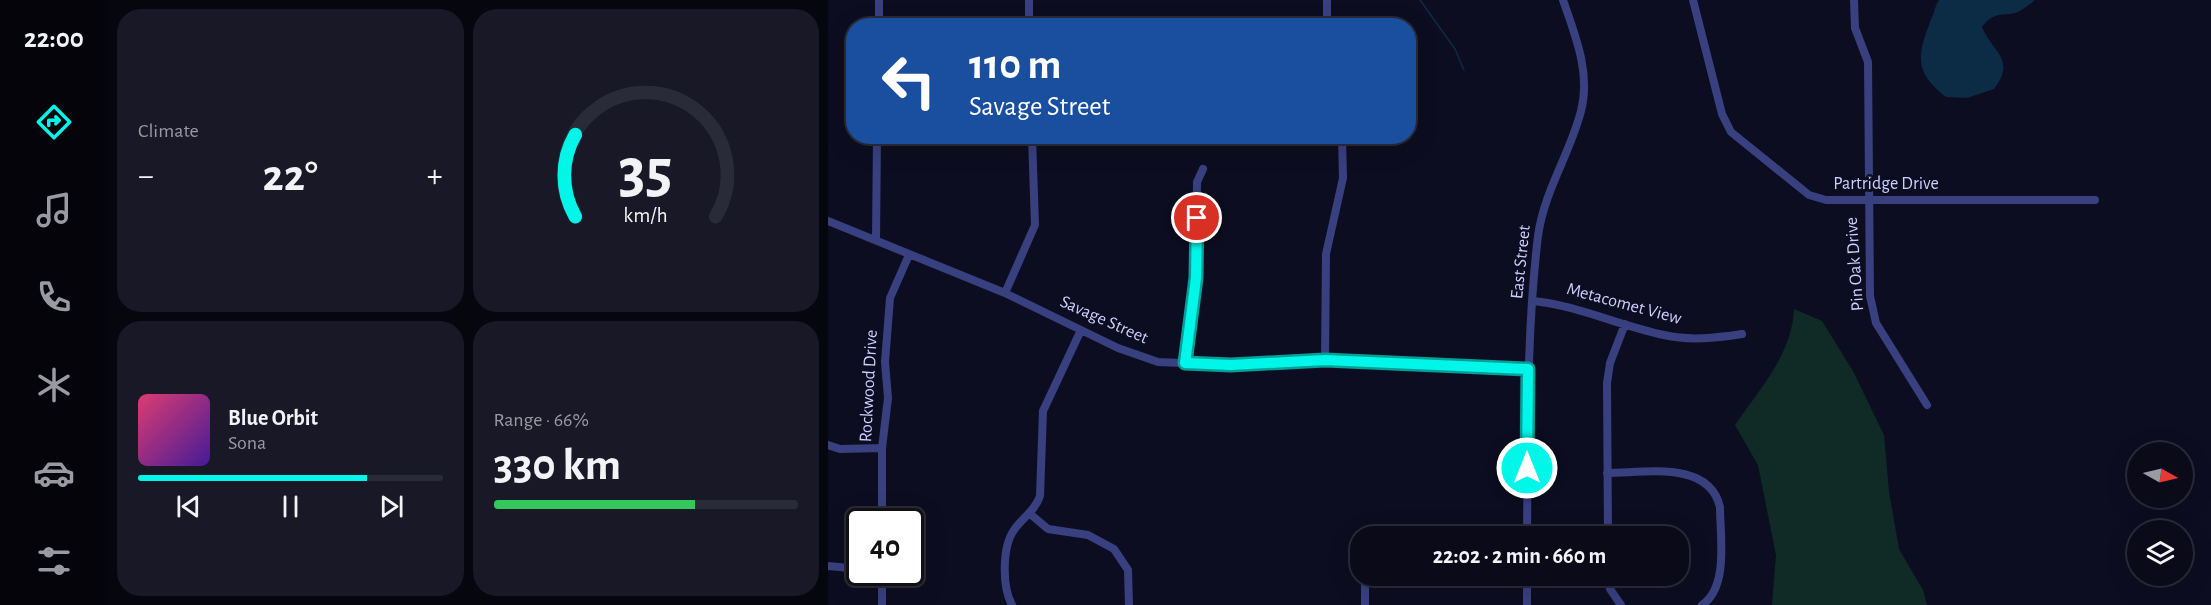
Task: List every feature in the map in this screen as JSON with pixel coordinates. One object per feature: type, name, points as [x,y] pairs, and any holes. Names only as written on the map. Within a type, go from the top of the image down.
[{"type":"street","points":[[879,0],[879,18]]},
{"type":"street","points":[[1029,0],[1029,18]]},
{"type":"street","points":[[1327,0],[1327,18]]},
{"type":"street","name":"East Street","points":[[1527,526],[1528,369],[1538,234],[1554,178],[1581,111],[1584,80],[1581,53],[1563,0]]},
{"type":"street","name":"Partridge Drive","points":[[1693,0],[1722,114],[1731,132],[1809,195],[1826,200],[1868,201],[2095,200]]},
{"type":"street","name":"Pin Oak Drive","points":[[1854,0],[1855,28],[1868,62],[1870,296],[1876,323],[1927,405]]},
{"type":"street","points":[[876,240],[877,144]]},
{"type":"street","points":[[1005,292],[1035,225],[1032,144]]},
{"type":"street","points":[[1325,360],[1326,254],[1343,178],[1342,144]]},
{"type":"street","points":[[1185,363],[1196,278],[1197,182],[1203,169]]},
{"type":"street","name":"Savage Street","points":[[828,221],[1005,292],[1118,348],[1158,362],[1231,365],[1325,360],[1528,369]]},
{"type":"street","name":"Rockwood Drive","points":[[882,508],[882,448],[888,398],[885,362],[890,298],[909,255]]},
{"type":"street","name":"Metacomet View","points":[[1534,301],[1568,306],[1674,336],[1700,339],[1742,334]]},
{"type":"street","points":[[1608,526],[1608,372],[1625,324]]},
{"type":"street","points":[[1012,605],[1007,593],[1008,543],[1012,532],[1037,505],[1042,487],[1043,411],[1081,330]]},
{"type":"street","points":[[828,445],[840,449],[882,448]]},
{"type":"street","points":[[1607,473],[1694,476],[1710,487],[1717,496],[1720,507],[1719,577],[1713,596],[1702,605]]},
{"type":"street","points":[[1029,513],[1048,529],[1088,535],[1114,549],[1128,570],[1129,605]]},
{"type":"street","points":[[828,566],[846,568]]},
{"type":"street","points":[[882,586],[882,605]]},
{"type":"street","points":[[1365,586],[1365,605]]},
{"type":"street","points":[[1527,586],[1527,605]]},
{"type":"street","points":[[1610,586],[1621,605]]},
{"type":"green space","points":[[1794,309],[1822,321],[1853,371],[1884,435],[1889,492],[1899,549],[1923,590],[1927,605],[1772,605],[1776,555],[1758,465],[1735,425],[1781,356],[1792,326]]},
{"type":"water","points":[[1939,0],[2035,0],[2018,12],[1991,18],[1982,27],[2003,63],[2000,79],[1994,89],[1967,98],[1946,97],[1928,79],[1923,70],[1921,51]]},
{"type":"waterway","points":[[1420,0],[1455,49],[1464,70]]},
{"type":"route","points":[[1197,218],[1196,278],[1185,363],[1231,365],[1325,360],[1528,369],[1527,468]]}]
